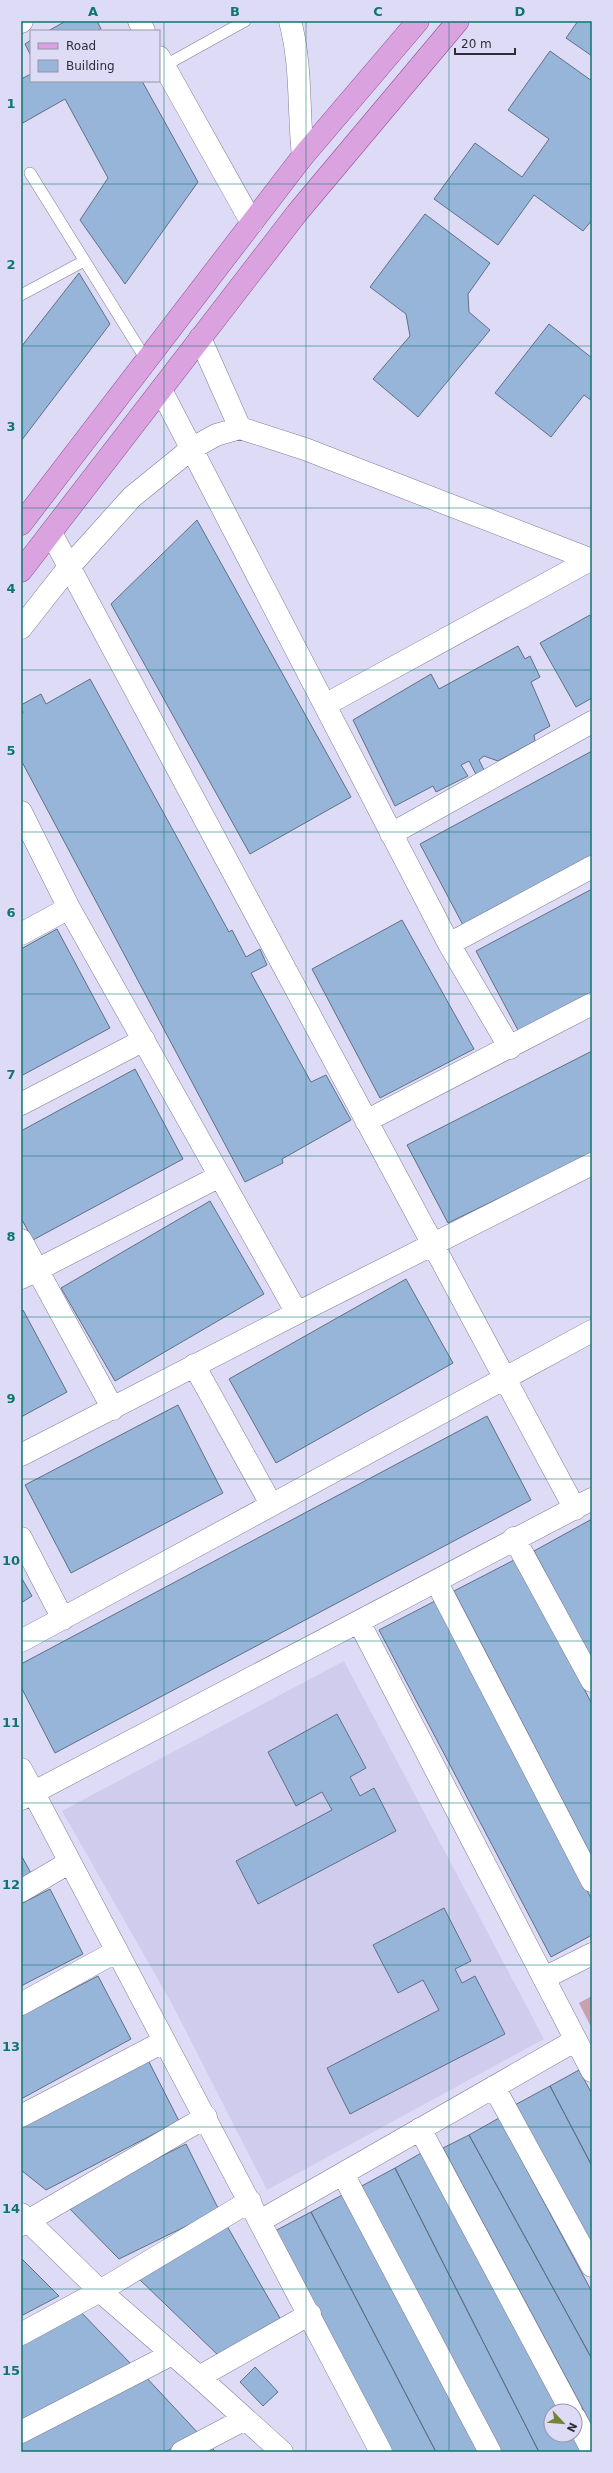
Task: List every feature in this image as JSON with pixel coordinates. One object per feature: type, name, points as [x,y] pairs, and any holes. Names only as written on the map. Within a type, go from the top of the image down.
[{"type":"main road","points":[[21,524],[303,156],[418,21]]},
{"type":"main road","points":[[21,571],[297,213],[458,21]]},
{"type":"street","points":[[139,21],[144,30]]},
{"type":"street","points":[[290,21],[299,71],[299,123],[303,156]]},
{"type":"street","points":[[161,61],[252,223]]},
{"type":"street","points":[[200,338],[240,428]]},
{"type":"street","points":[[161,390],[449,944],[510,1048]]},
{"type":"street","points":[[21,628],[69,567],[132,497],[191,449],[216,435],[240,428],[304,450],[591,560]]},
{"type":"street","points":[[27,1796],[359,1622],[514,1538],[584,1504],[504,1378],[51,533]]},
{"type":"street","points":[[325,705],[591,560]]},
{"type":"street","points":[[391,834],[592,722]]},
{"type":"street","points":[[21,812],[69,908],[297,1313]]},
{"type":"street","points":[[449,944],[592,867]]},
{"type":"street","points":[[21,934],[69,908]]},
{"type":"street","points":[[366,1121],[510,1048],[592,1004]]},
{"type":"street","points":[[21,1104],[144,1040]]},
{"type":"street","points":[[21,1455],[113,1409],[194,1365],[592,1164]]},
{"type":"street","points":[[29,1274],[220,1176]]},
{"type":"street","points":[[21,1240],[29,1274],[113,1409]]},
{"type":"street","points":[[21,1641],[592,1331]]},
{"type":"street","points":[[194,1365],[271,1504]]},
{"type":"street","points":[[21,1538],[63,1619]]},
{"type":"street","points":[[514,1538],[592,1681]]},
{"type":"street","points":[[436,1581],[592,1881]]},
{"type":"street","points":[[359,1622],[592,2071]]},
{"type":"street","points":[[21,1769],[27,1796],[70,1862],[163,2042],[206,2117],[381,2452]]},
{"type":"street","points":[[21,1891],[70,1862]]},
{"type":"street","points":[[21,2004],[117,1951]]},
{"type":"street","points":[[544,1978],[592,1954]]},
{"type":"street","points":[[260,2220],[576,2040]]},
{"type":"street","points":[[21,2116],[163,2042]]},
{"type":"street","points":[[494,2087],[592,2266]]},
{"type":"street","points":[[206,2117],[24,2220],[100,2292],[199,2377],[282,2452]]},
{"type":"street","points":[[420,2129],[567,2403]]},
{"type":"street","points":[[343,2174],[490,2452]]},
{"type":"street","points":[[21,2334],[100,2292],[250,2201]]},
{"type":"street","points":[[199,2377],[310,2314]]},
{"type":"street","points":[[21,2432],[172,2354]]},
{"type":"street","points":[[182,2452],[245,2419]]},
{"type":"street","points":[[583,2433],[592,2450]]},
{"type":"lane","points":[[161,61],[245,21]]},
{"type":"lane","points":[[30,174],[147,361]]},
{"type":"lane","points":[[21,295],[84,261]]},
{"type":"shaded area","points":[[344,1661],[544,2039],[267,2190],[172,2004],[62,1811]]},
{"type":"shaded area","points":[[592,1996],[592,2029],[579,2003]]},
{"type":"building","points":[[66,21],[97,21],[101,29],[99,30],[50,30]]},
{"type":"building","points":[[578,21],[592,21],[592,56],[566,38]]},
{"type":"building","points":[[30,41],[30,54],[25,44]]},
{"type":"building","points":[[550,51],[592,81],[592,220],[583,231],[534,195],[498,245],[434,199],[475,143],[522,177],[549,139],[508,110]]},
{"type":"building","points":[[30,74],[30,82],[143,82],[198,182],[125,284],[80,220],[108,178],[65,99],[21,124],[21,79]]},
{"type":"building","points":[[425,214],[490,263],[468,294],[469,312],[490,330],[418,417],[373,379],[410,336],[406,314],[370,287]]},
{"type":"building","points":[[79,273],[110,324],[21,441],[21,347]]},
{"type":"building","points":[[549,324],[592,358],[592,401],[584,395],[551,437],[495,393]]},
{"type":"building","points":[[197,520],[351,797],[250,854],[111,604]]},
{"type":"building","points":[[590,615],[592,620],[592,698],[576,707],[540,643]]},
{"type":"building","points":[[518,646],[525,659],[530,656],[540,677],[531,682],[550,726],[534,735],[535,741],[498,761],[484,756],[479,760],[487,776],[479,780],[469,761],[461,765],[468,776],[436,792],[433,786],[395,806],[353,720],[431,674],[439,689]]},
{"type":"building","points":[[90,679],[229,932],[232,930],[246,957],[260,949],[267,965],[251,973],[311,1082],[326,1075],[351,1120],[282,1159],[283,1163],[245,1182],[21,760],[21,714],[23,713],[21,705],[41,694],[46,704]]},
{"type":"building","points":[[592,751],[592,856],[463,925],[420,844]]},
{"type":"building","points":[[592,889],[592,992],[519,1032],[476,951]]},
{"type":"building","points":[[402,920],[474,1049],[380,1098],[312,969]]},
{"type":"building","points":[[57,929],[110,1028],[21,1076],[21,949]]},
{"type":"building","points":[[592,1051],[592,1153],[448,1223],[407,1145]]},
{"type":"building","points":[[135,1069],[183,1159],[33,1240],[21,1218],[21,1131]]},
{"type":"building","points":[[210,1201],[264,1294],[115,1381],[61,1288]]},
{"type":"building","points":[[406,1279],[453,1363],[276,1463],[229,1379]]},
{"type":"building","points":[[23,1310],[67,1392],[21,1417],[21,1311]]},
{"type":"building","points":[[178,1405],[223,1493],[71,1573],[25,1485]]},
{"type":"building","points":[[487,1416],[531,1500],[55,1753],[21,1687],[21,1664]]},
{"type":"building","points":[[592,1519],[592,1660],[534,1551]]},
{"type":"building","points":[[516,1559],[592,1704],[592,1857],[454,1591]]},
{"type":"building","points":[[21,1577],[32,1596],[21,1603]]},
{"type":"building","points":[[435,1601],[592,1900],[592,1935],[551,1957],[379,1630]]},
{"type":"building","points":[[337,1714],[366,1768],[350,1777],[360,1796],[374,1788],[396,1831],[258,1904],[236,1861],[332,1810],[322,1792],[296,1806],[268,1752]]},
{"type":"building","points":[[21,1855],[32,1875],[21,1880]]},
{"type":"building","points":[[50,1889],[83,1954],[21,1986],[21,1904]]},
{"type":"building","points":[[444,1908],[471,1961],[455,1969],[462,1983],[475,1976],[505,2034],[350,2114],[327,2068],[439,2010],[423,1980],[398,1993],[373,1945]]},
{"type":"building","points":[[98,1976],[131,2039],[21,2099],[21,2016]]},
{"type":"building","points":[[146,2056],[179,2121],[46,2190],[21,2170],[21,2118]]},
{"type":"building","points":[[579,2070],[592,2094],[592,2166],[550,2086]]},
{"type":"building","points":[[550,2086],[592,2166],[592,2252],[513,2106]]},
{"type":"building","points":[[499,2118],[592,2292],[592,2359],[469,2135]]},
{"type":"building","points":[[469,2135],[592,2359],[592,2426],[583,2409],[583,2403],[580,2403],[443,2148]]},
{"type":"building","points":[[186,2144],[219,2210],[119,2259],[65,2204]]},
{"type":"building","points":[[423,2152],[555,2403],[543,2403],[543,2443],[576,2443],[581,2452],[539,2452],[395,2168]]},
{"type":"building","points":[[395,2168],[539,2452],[497,2452],[358,2188]]},
{"type":"building","points":[[344,2194],[480,2452],[436,2452],[311,2212]]},
{"type":"building","points":[[311,2212],[436,2452],[389,2452],[273,2232]]},
{"type":"building","points":[[227,2226],[281,2320],[220,2357],[138,2278]]},
{"type":"building","points":[[21,2258],[59,2296],[21,2316]]},
{"type":"building","points":[[76,2307],[131,2364],[21,2423],[21,2337]]},
{"type":"building","points":[[255,2367],[278,2392],[263,2406],[240,2382]]},
{"type":"building","points":[[144,2375],[199,2434],[165,2452],[21,2452],[21,2440]]},
{"type":"building","points":[[211,2447],[216,2452],[202,2452]]}]
